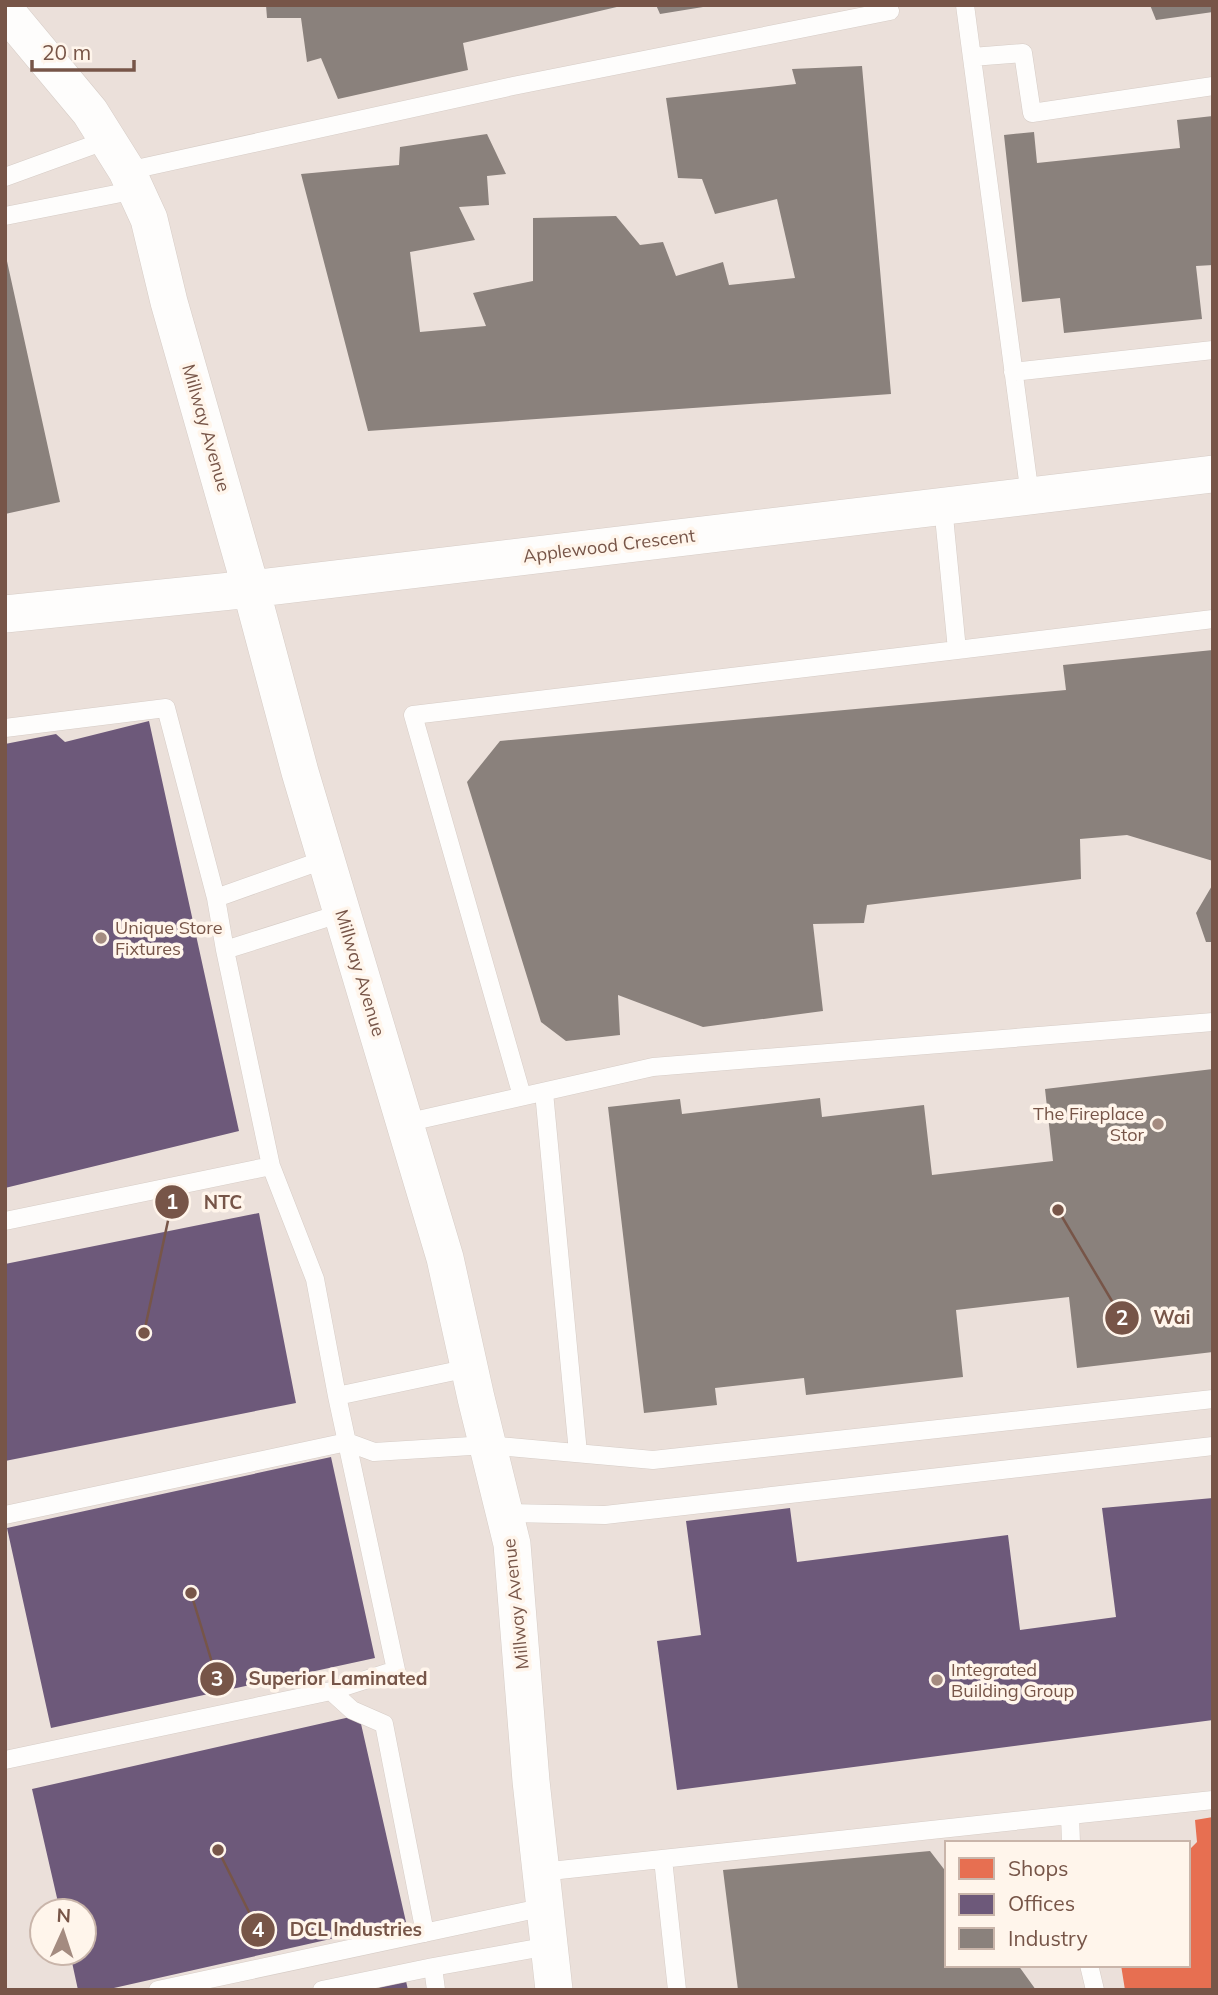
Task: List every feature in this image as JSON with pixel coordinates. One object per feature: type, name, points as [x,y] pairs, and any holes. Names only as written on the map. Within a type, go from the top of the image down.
[{"type":"street","name":"Millway Avenue","points":[[5,10],[90,112],[132,181],[149,219],[169,302],[300,772],[445,1258],[512,1544],[531,1781],[554,1990]]},
{"type":"street","name":"Applewood Crescent","points":[[5,614],[251,589],[1213,474]]},
{"type":"lane","points":[[965,5],[1019,429],[1030,496]]},
{"type":"lane","points":[[5,216],[132,181],[513,86],[890,11]]},
{"type":"lane","points":[[972,57],[1023,53],[1032,113],[1213,86]]},
{"type":"lane","points":[[5,177],[107,140]]},
{"type":"lane","points":[[1013,372],[1213,349]]},
{"type":"lane","points":[[943,506],[957,650]]},
{"type":"lane","points":[[522,1096],[412,715],[1213,619]]},
{"type":"lane","points":[[5,728],[166,708],[216,898],[271,1166],[315,1279],[337,1396],[396,1670],[331,1691],[5,1760]]},
{"type":"lane","points":[[216,898],[326,859]]},
{"type":"lane","points":[[225,950],[342,913]]},
{"type":"lane","points":[[405,1123],[653,1067],[1213,1021]]},
{"type":"lane","points":[[544,1092],[578,1453]]},
{"type":"lane","points":[[5,1221],[271,1166]]},
{"type":"lane","points":[[337,1396],[469,1368]]},
{"type":"lane","points":[[5,1515],[347,1442],[374,1452],[487,1445],[653,1460],[1213,1399]]},
{"type":"lane","points":[[504,1513],[606,1516],[1213,1446]]},
{"type":"lane","points":[[331,1691],[352,1710],[384,1724],[425,1933]]},
{"type":"lane","points":[[158,1990],[425,1933],[543,1890],[663,1859],[1213,1800]]},
{"type":"lane","points":[[1070,1815],[1071,1841]]},
{"type":"lane","points":[[663,1859],[677,1990]]},
{"type":"lane","points":[[322,1990],[549,1946]]},
{"type":"lane","points":[[433,1967],[436,1990]]},
{"type":"lane","points":[[1089,1967],[1095,1990]]},
{"type":"shaded area","points":[[5,5],[1213,5],[1213,1990],[5,1990]]},
{"type":"building: Shops","points":[[1213,1817],[1213,1990],[1125,1990],[1121,1967],[1190,1967],[1190,1849],[1197,1842],[1195,1820]]},
{"type":"building: Offices","name":"Unique Store Fixtures","points":[[149,721],[239,1131],[5,1188],[5,744],[56,734],[65,742]]},
{"type":"building: Offices","points":[[259,1213],[296,1403],[5,1461],[5,1264]]},
{"type":"building: Offices","points":[[331,1457],[375,1658],[51,1728],[7,1528]]},
{"type":"building: Offices","name":"Integrated Building Group","points":[[1213,1498],[1213,1720],[677,1790],[657,1641],[701,1635],[686,1521],[790,1508],[797,1562],[1008,1535],[1020,1630],[1116,1617],[1102,1508]]},
{"type":"building: Offices","points":[[359,1715],[406,1922],[105,1990],[78,1990],[73,1967],[98,1967],[98,1897],[57,1897],[32,1789]]},
{"type":"building: Offices","points":[[406,1981],[408,1990],[371,1990],[371,1989]]},
{"type":"building: Industry","points":[[266,5],[621,6],[463,43],[468,70],[338,99],[321,58],[307,62],[301,18],[267,18]]},
{"type":"building: Industry","points":[[656,5],[703,5],[703,7],[660,14]]},
{"type":"building: Industry","points":[[1150,5],[1213,5],[1213,12],[1156,20]]},
{"type":"building: Industry","points":[[862,66],[891,394],[368,431],[301,174],[399,165],[400,147],[487,134],[506,174],[487,176],[489,205],[459,207],[475,240],[410,252],[420,332],[486,326],[473,293],[533,281],[533,218],[616,216],[640,245],[663,242],[676,276],[723,262],[729,285],[795,278],[777,199],[715,214],[702,179],[678,178],[666,98],[796,84],[792,69]]},
{"type":"building: Industry","points":[[1213,116],[1213,265],[1196,266],[1202,319],[1064,333],[1060,298],[1022,302],[1004,135],[1034,132],[1037,163],[1180,148],[1177,120]]},
{"type":"building: Industry","points":[[5,252],[60,502],[5,514]]},
{"type":"building: Industry","points":[[1213,650],[1213,861],[1127,835],[1080,839],[1081,879],[867,905],[864,923],[813,924],[823,1011],[703,1027],[618,995],[620,1035],[566,1041],[541,1022],[467,782],[500,741],[1066,690],[1063,665]]},
{"type":"building: Industry","points":[[1213,884],[1213,942],[1206,942],[1196,913]]},
{"type":"building: Industry","points":[[1213,1069],[1213,1352],[1077,1368],[1069,1297],[956,1310],[963,1377],[806,1395],[804,1378],[715,1388],[717,1405],[644,1413],[608,1107],[680,1099],[682,1114],[820,1098],[822,1117],[924,1105],[932,1175],[1053,1161],[1045,1089]]},
{"type":"building: Industry","points":[[930,1851],[945,1870],[945,1967],[1019,1967],[1036,1990],[738,1990],[723,1870]]},
{"type":"place","name":"Unique Store Fixtures","points":[[101,938]]},
{"type":"place","name":"The Fireplace Stor","points":[[1158,1124]]},
{"type":"place","name":"Wai","points":[[1058,1210]]},
{"type":"place","name":"NTC","points":[[144,1333]]},
{"type":"place","name":"Superior Laminated","points":[[191,1593]]},
{"type":"place","name":"Integrated Building Group","points":[[937,1680]]},
{"type":"place","name":"DCL Industries","points":[[218,1850]]}]
